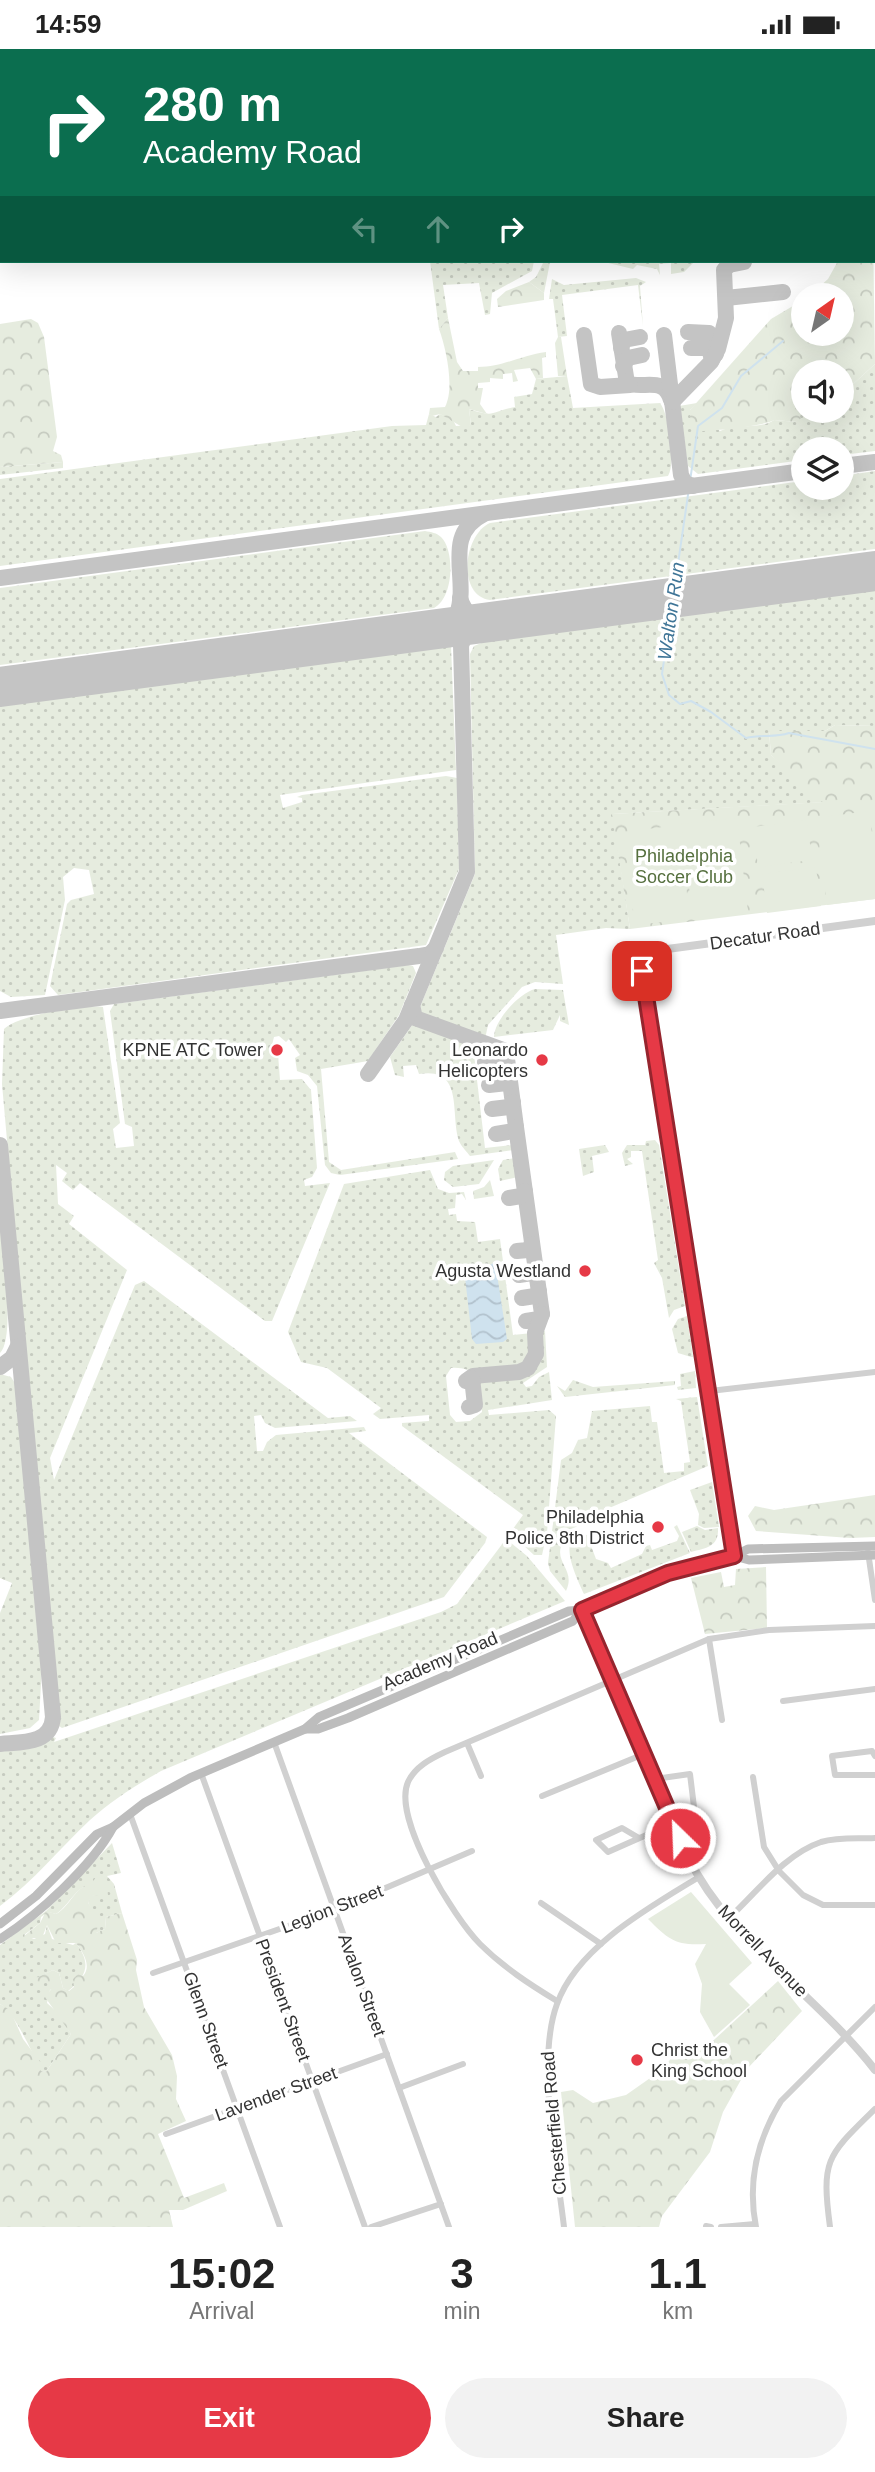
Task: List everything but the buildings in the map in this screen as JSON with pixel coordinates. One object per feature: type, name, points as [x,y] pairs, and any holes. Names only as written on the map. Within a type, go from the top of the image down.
[{"type":"main road","name":"Academy Road","points":[[0,1924],[36,1896],[97,1833],[114,1827],[156,1796],[201,1773],[305,1729],[331,1712],[569,1611],[582,1610],[668,1573],[734,1556],[748,1549],[871,1551]]},
{"type":"main road","name":"Academy Road","points":[[0,1939],[57,1892],[105,1842],[114,1827]]},
{"type":"street","name":"Decatur Road","points":[[710,1391],[642,980],[645,963],[656,951],[875,921]]},
{"type":"street","points":[[734,1556],[710,1391],[875,1372]]},
{"type":"street","points":[[871,1551],[875,1600]]},
{"type":"street","name":"Morrell Avenue","points":[[582,1610],[699,1877],[729,1918],[875,2070]]},
{"type":"street","points":[[557,2001],[516,1975],[480,1944],[453,1912],[431,1871],[405,1807],[408,1781],[428,1760],[709,1639],[769,1630],[875,1626]]},
{"type":"street","points":[[709,1639],[722,1720]]},
{"type":"street","points":[[783,1701],[875,1689]]},
{"type":"street","name":"Avalon Street","points":[[274,1742],[450,2227]]},
{"type":"street","points":[[467,1743],[481,1776]]},
{"type":"street","points":[[875,1756],[872,1751],[832,1756],[835,1775],[875,1775]]},
{"type":"street","points":[[542,1797],[644,1754]]},
{"type":"street","name":"President Street","points":[[201,1773],[365,2227]]},
{"type":"street","points":[[639,1838],[622,1828],[596,1840],[608,1851],[639,1838],[694,1807],[690,1774],[654,1779]]},
{"type":"street","points":[[753,1777],[764,1847],[779,1871],[803,1895],[817,1904],[875,1905]]},
{"type":"street","name":"Glenn Street","points":[[130,1814],[280,2227]]},
{"type":"street","points":[[729,1918],[796,1854],[822,1842],[875,1838]]},
{"type":"street","name":"Legion Street","points":[[153,1973],[334,1910],[431,1871],[472,1851]]},
{"type":"street","name":"Chesterfield Road","points":[[564,2227],[547,2047],[557,2001],[581,1966],[601,1944],[656,1903],[699,1877]]},
{"type":"street","points":[[541,1903],[601,1944]]},
{"type":"street","points":[[721,2227],[755,2225],[752,2177],[761,2139],[771,2118],[781,2101],[875,2007]]},
{"type":"street","name":"Lavender Street","points":[[166,2134],[387,2054]]},
{"type":"street","points":[[399,2088],[463,2064]]},
{"type":"street","points":[[830,2227],[825,2185],[831,2156],[875,2109]]},
{"type":"street","points":[[371,2227],[441,2204]]},
{"type":"green space","points":[[430,263],[534,263],[532,271],[492,293],[490,314],[485,315],[479,283],[443,285],[448,318],[439,329]]},
{"type":"green space","points":[[543,263],[550,263],[544,293],[529,282],[536,277]]},
{"type":"green space","points":[[608,263],[671,263],[659,264],[660,275],[657,269],[637,265],[633,269]]},
{"type":"green space","points":[[671,263],[693,263],[684,272],[671,274]]},
{"type":"green space","points":[[837,263],[873,263],[875,364],[854,383],[854,360],[791,360],[791,421],[774,420],[736,428],[694,431],[690,425],[690,410],[771,319],[791,307],[791,347],[854,347],[854,283],[824,283]]},
{"type":"green space","points":[[636,278],[646,282],[640,286],[643,326],[638,285],[562,295],[567,336],[558,337],[553,299],[549,299],[552,279],[564,285]]},
{"type":"green space","points":[[529,282],[544,293],[544,300],[498,307],[497,299],[506,291]]},
{"type":"green space","points":[[448,318],[457,362],[463,371],[478,371],[478,367],[546,352],[546,357],[542,358],[543,378],[536,379],[530,368],[514,370],[518,381],[513,382],[512,373],[503,374],[503,379],[490,378],[490,382],[478,383],[478,388],[483,388],[480,404],[487,414],[469,409],[471,425],[464,428],[440,414],[432,416],[429,414],[430,408],[445,407],[448,399],[448,368],[439,329]]},
{"type":"green space","points":[[31,319],[38,323],[44,337],[57,437],[53,451],[61,455],[63,462],[0,467],[0,324]]},
{"type":"green space","points":[[558,337],[561,337],[567,376],[558,376],[555,343]]},
{"type":"green space","points":[[875,364],[875,451],[854,454],[854,437],[791,437],[791,462],[698,474],[688,466],[679,406],[697,403],[690,410],[720,431],[762,425],[774,420],[791,423],[854,423],[854,383]]},
{"type":"green space","points":[[567,376],[573,408],[660,403],[670,439],[671,461],[668,476],[0,566],[0,479],[392,426],[426,425],[429,414],[436,417],[440,414],[453,420],[456,426],[471,425],[469,409],[489,414],[515,407],[514,397],[532,394],[536,379]]},
{"type":"green space","points":[[63,462],[63,468],[0,475],[0,467]]},
{"type":"green space","points":[[875,471],[875,549],[490,600],[479,596],[468,577],[469,552],[481,530],[490,523],[791,483],[791,500],[854,500],[854,474]]},
{"type":"green space","points":[[425,531],[441,537],[449,552],[449,585],[441,603],[434,608],[0,665],[0,588]]},
{"type":"green space","points":[[875,590],[875,726],[835,725],[825,731],[769,732],[771,755],[827,802],[613,814],[630,929],[606,928],[556,935],[563,984],[535,982],[522,987],[488,1025],[485,1039],[422,1015],[420,1007],[475,874],[470,654],[474,646],[484,642]]},
{"type":"green space","points":[[451,646],[456,770],[280,795],[283,808],[302,802],[302,798],[297,797],[302,795],[446,776],[457,778],[459,869],[426,945],[58,995],[50,986],[67,904],[71,900],[94,894],[89,870],[74,868],[63,877],[65,900],[45,995],[11,997],[0,991],[0,706]]},
{"type":"green space","name":"Philadelphia Soccer Club","points":[[835,725],[875,726],[875,899],[630,929],[612,814],[823,802],[810,798],[806,788],[771,755],[769,731],[825,731]]},
{"type":"green space","points":[[869,811],[875,857],[875,899],[827,905],[816,818]]},
{"type":"green space","points":[[737,818],[748,912],[693,918],[681,824]]},
{"type":"green space","points":[[807,820],[812,860],[758,867],[753,827]]},
{"type":"green space","points":[[679,825],[690,919],[635,925],[623,832]]},
{"type":"green space","points":[[816,867],[821,906],[767,913],[762,874]]},
{"type":"green space","points":[[413,966],[416,973],[399,1015],[368,1061],[321,1069],[329,1162],[341,1170],[455,1152],[458,1159],[340,1175],[331,1173],[325,1165],[317,1086],[308,1075],[297,1071],[295,1058],[300,1055],[289,1039],[286,1042],[279,1036],[274,1037],[272,1045],[278,1054],[280,1080],[302,1079],[311,1090],[317,1168],[312,1177],[304,1180],[305,1186],[330,1183],[272,1321],[265,1321],[80,1183],[73,1190],[62,1181],[67,1173],[56,1165],[58,1204],[74,1216],[69,1224],[127,1270],[50,1458],[54,1480],[135,1285],[144,1281],[328,1418],[350,1416],[357,1421],[275,1428],[265,1423],[261,1415],[254,1416],[257,1451],[263,1451],[267,1442],[276,1435],[364,1427],[366,1431],[349,1433],[487,1537],[485,1543],[444,1597],[62,1728],[59,1726],[2,1084],[4,1029],[23,1019],[52,1012],[81,1007],[103,1007],[120,1123],[113,1129],[116,1148],[134,1146],[132,1127],[125,1124],[110,1011],[114,1004]]},
{"type":"green space","points":[[535,989],[563,990],[569,1025],[560,1021],[560,1015],[553,1030],[494,1037],[498,1023],[508,1008]]},
{"type":"green space","points":[[415,1021],[473,1046],[485,1148],[513,1145],[514,1150],[470,1156],[460,1143],[453,1096],[450,1085],[444,1078],[434,1074],[419,1074],[416,1065],[403,1066],[404,1077],[395,1075],[390,1057]]},
{"type":"green space","points":[[655,1140],[659,1145],[685,1306],[674,1310],[669,1318],[662,1278],[654,1263],[658,1260],[642,1151],[631,1151],[631,1157],[627,1159],[633,1164],[625,1166],[622,1153],[627,1145],[645,1145],[646,1141]]},
{"type":"green space","points":[[605,1145],[609,1152],[592,1156],[594,1172],[583,1176],[579,1149]]},
{"type":"green space","points":[[515,1158],[518,1177],[500,1181],[498,1169],[503,1160]]},
{"type":"green space","points":[[494,1160],[479,1184],[453,1187],[444,1180],[445,1172],[453,1166]]},
{"type":"green space","points":[[430,1170],[438,1189],[449,1193],[464,1192],[466,1200],[462,1194],[456,1195],[455,1208],[448,1209],[449,1215],[456,1214],[457,1221],[475,1222],[478,1242],[500,1239],[513,1335],[532,1333],[531,1357],[524,1365],[484,1372],[451,1368],[446,1376],[450,1415],[456,1422],[470,1421],[482,1412],[479,1379],[516,1375],[532,1367],[540,1348],[539,1332],[545,1331],[547,1367],[523,1383],[526,1387],[532,1386],[539,1377],[549,1372],[552,1400],[488,1410],[489,1415],[549,1410],[556,1416],[547,1533],[542,1555],[534,1555],[510,1533],[523,1515],[402,1426],[402,1423],[429,1421],[429,1415],[380,1419],[373,1414],[381,1408],[327,1368],[301,1362],[288,1332],[344,1184]]},
{"type":"green space","points":[[490,1180],[494,1196],[474,1199],[473,1191],[484,1187]]},
{"type":"green space","points":[[0,1218],[8,1310],[5,1344],[0,1353]]},
{"type":"green space","points":[[687,1316],[693,1357],[678,1353],[672,1329],[678,1319]]},
{"type":"green space","points":[[695,1371],[696,1388],[678,1390],[677,1387],[681,1386],[680,1374]]},
{"type":"green space","points":[[0,1374],[11,1377],[16,1385],[42,1666],[39,1720],[30,1728],[0,1734],[0,1613],[12,1583],[0,1578]]},
{"type":"green space","points":[[573,1380],[593,1387],[675,1381],[675,1385],[565,1397],[557,1386],[565,1391]]},
{"type":"green space","points":[[697,1397],[708,1466],[588,1517],[572,1531],[560,1551],[569,1581],[566,1591],[550,1571],[548,1563],[561,1460],[572,1453],[578,1440],[587,1438],[592,1411],[650,1406],[652,1422],[657,1422],[664,1473],[684,1471],[684,1463],[690,1462],[681,1401],[676,1399]]},
{"type":"green space","points":[[712,1482],[719,1527],[704,1528],[698,1525],[699,1514],[690,1490]]},
{"type":"green space","points":[[875,1495],[875,1537],[850,1538],[756,1531],[748,1516],[755,1506],[774,1510]]},
{"type":"green space","points":[[677,1525],[690,1553],[584,1594],[570,1558],[571,1541],[577,1536],[587,1535],[596,1559],[608,1563],[611,1568],[642,1554],[646,1546],[650,1545],[652,1550],[677,1541],[679,1536],[674,1527]]},
{"type":"green space","points":[[697,1526],[705,1530],[718,1528],[718,1534],[710,1546],[691,1552],[682,1532]]},
{"type":"green space","points":[[506,1539],[527,1556],[565,1601],[161,1771],[98,1813],[0,1906],[0,1750],[37,1746],[53,1737],[56,1738],[54,1742],[441,1612],[457,1604]]},
{"type":"green space","points":[[766,1567],[767,1628],[705,1634],[691,1578],[721,1572],[724,1587],[735,1585],[736,1569]]},
{"type":"green space","points":[[112,1843],[121,1873],[107,1876],[114,1884],[122,1913],[106,1917],[105,1929],[96,1933],[96,1916],[88,1903],[91,1896],[97,1895],[98,1875],[93,1884],[77,1892],[61,1910],[56,1914],[48,1912],[41,1917],[40,1923],[24,1935],[34,1939],[45,1934],[47,1925],[52,1939],[73,1945],[76,1943],[85,1963],[80,1980],[68,1991],[63,1988],[59,1973],[53,1970],[37,1978],[43,1983],[56,1983],[56,1987],[50,1990],[47,2003],[58,2013],[71,2034],[46,2072],[41,2071],[17,2025],[0,2004],[0,1945],[46,1911]]},
{"type":"green space","points":[[98,1874],[99,1879],[106,1882],[108,1895],[92,1896],[88,1903],[100,1918],[96,1933],[105,1929],[106,1917],[122,1913],[137,1960],[136,1970],[144,2007],[172,2055],[177,2076],[176,2099],[186,2121],[158,2134],[184,2198],[224,2183],[227,2191],[183,2210],[169,2210],[173,2227],[0,2227],[0,2004],[10,2010],[23,2039],[41,2063],[41,2071],[46,2072],[71,2034],[45,1997],[56,1983],[38,1983],[36,1978],[53,1970],[59,1973],[63,1988],[69,1991],[74,1987],[73,1979],[86,1972],[87,1964],[76,1943],[56,1943],[47,1925],[42,1938],[24,1936],[40,1923],[46,1911],[56,1914],[61,1911],[81,1888],[92,1883]]},
{"type":"green space","points":[[691,1892],[752,1963],[729,1984],[750,2005],[714,2037],[700,2012],[702,1984],[695,1964],[706,1944],[680,1943],[648,1919]]},
{"type":"green space","points":[[778,1981],[802,2011],[747,2069],[723,2112],[710,2152],[662,2216],[659,2227],[575,2227],[561,2092],[573,2090],[593,2103],[626,2095],[663,2069],[672,2057],[703,2050]]},
{"type":"water","points":[[498,1260],[496,1268],[507,1339],[503,1342],[476,1344],[472,1339],[464,1268],[490,1265]]},
{"type":"waterway","name":"Walton Run","points":[[783,341],[741,376],[722,408],[698,426],[662,674],[669,695],[680,704],[691,701],[746,738],[789,733],[875,749]]},
{"type":"taxiway","points":[[672,402],[711,362],[718,349],[726,318],[724,270],[729,265],[739,263]]},
{"type":"taxiway","points":[[726,298],[783,292]]},
{"type":"taxiway","points":[[688,332],[709,333],[715,342],[716,354]]},
{"type":"taxiway","points":[[619,333],[627,383],[658,385],[668,392],[671,400]]},
{"type":"taxiway","points":[[584,335],[591,384],[600,387],[630,385]]},
{"type":"taxiway","points":[[664,335],[681,475],[685,483],[693,486]]},
{"type":"taxiway","points":[[621,348],[624,340],[640,337]]},
{"type":"taxiway","points":[[691,348],[709,348],[712,360]]},
{"type":"taxiway","points":[[623,366],[628,358],[642,355]]},
{"type":"taxiway","points":[[854,465],[875,462]]},
{"type":"taxiway","points":[[0,578],[791,473]]},
{"type":"taxiway","points":[[428,629],[449,622],[457,614],[461,587],[459,559],[463,534],[471,523],[484,514]]},
{"type":"taxiway","points":[[460,598],[472,616],[494,621]]},
{"type":"taxiway","points":[[368,1074],[406,1020],[467,872],[461,645],[467,633],[482,623]]},
{"type":"taxiway","points":[[0,1011],[419,956],[430,954],[436,948]]},
{"type":"taxiway","points":[[412,1005],[415,1018],[506,1051],[516,1127],[513,1131],[496,1134]]},
{"type":"taxiway","points":[[485,1062],[500,1057],[491,1047]]},
{"type":"taxiway","points":[[489,1085],[507,1083],[509,1078]]},
{"type":"taxiway","points":[[492,1109],[509,1107],[513,1102]]},
{"type":"taxiway","points":[[516,1127],[542,1314],[539,1319],[526,1321]]},
{"type":"taxiway","points":[[0,1145],[53,1717],[47,1733],[41,1737],[25,1742],[0,1744]]},
{"type":"taxiway","points":[[509,1198],[521,1196],[525,1191]]},
{"type":"taxiway","points":[[517,1251],[528,1250],[532,1244]]},
{"type":"taxiway","points":[[519,1275],[532,1273],[536,1268]]},
{"type":"taxiway","points":[[522,1298],[535,1296],[539,1291]]},
{"type":"taxiway","points":[[466,1381],[473,1376],[519,1372],[528,1368],[536,1354],[535,1333],[542,1314]]},
{"type":"taxiway","points":[[0,1367],[12,1358],[18,1346]]},
{"type":"taxiway","points":[[469,1407],[475,1405],[472,1378]]},
{"type":"runway","points":[[0,687],[875,571]]},
{"type":"place","name":"KPNE ATC Tower","points":[[277,1050]]},
{"type":"place","name":"Leonardo Helicopters","points":[[542,1060]]},
{"type":"place","name":"Agusta Westland","points":[[585,1271]]},
{"type":"place","name":"Philadelphia Police 8th District","points":[[658,1527]]},
{"type":"place","name":"Christ the King School","points":[[637,2060]]},
{"type":"route","points":[[642,971],[734,1556],[690,1565],[582,1610],[680,1838]]}]
